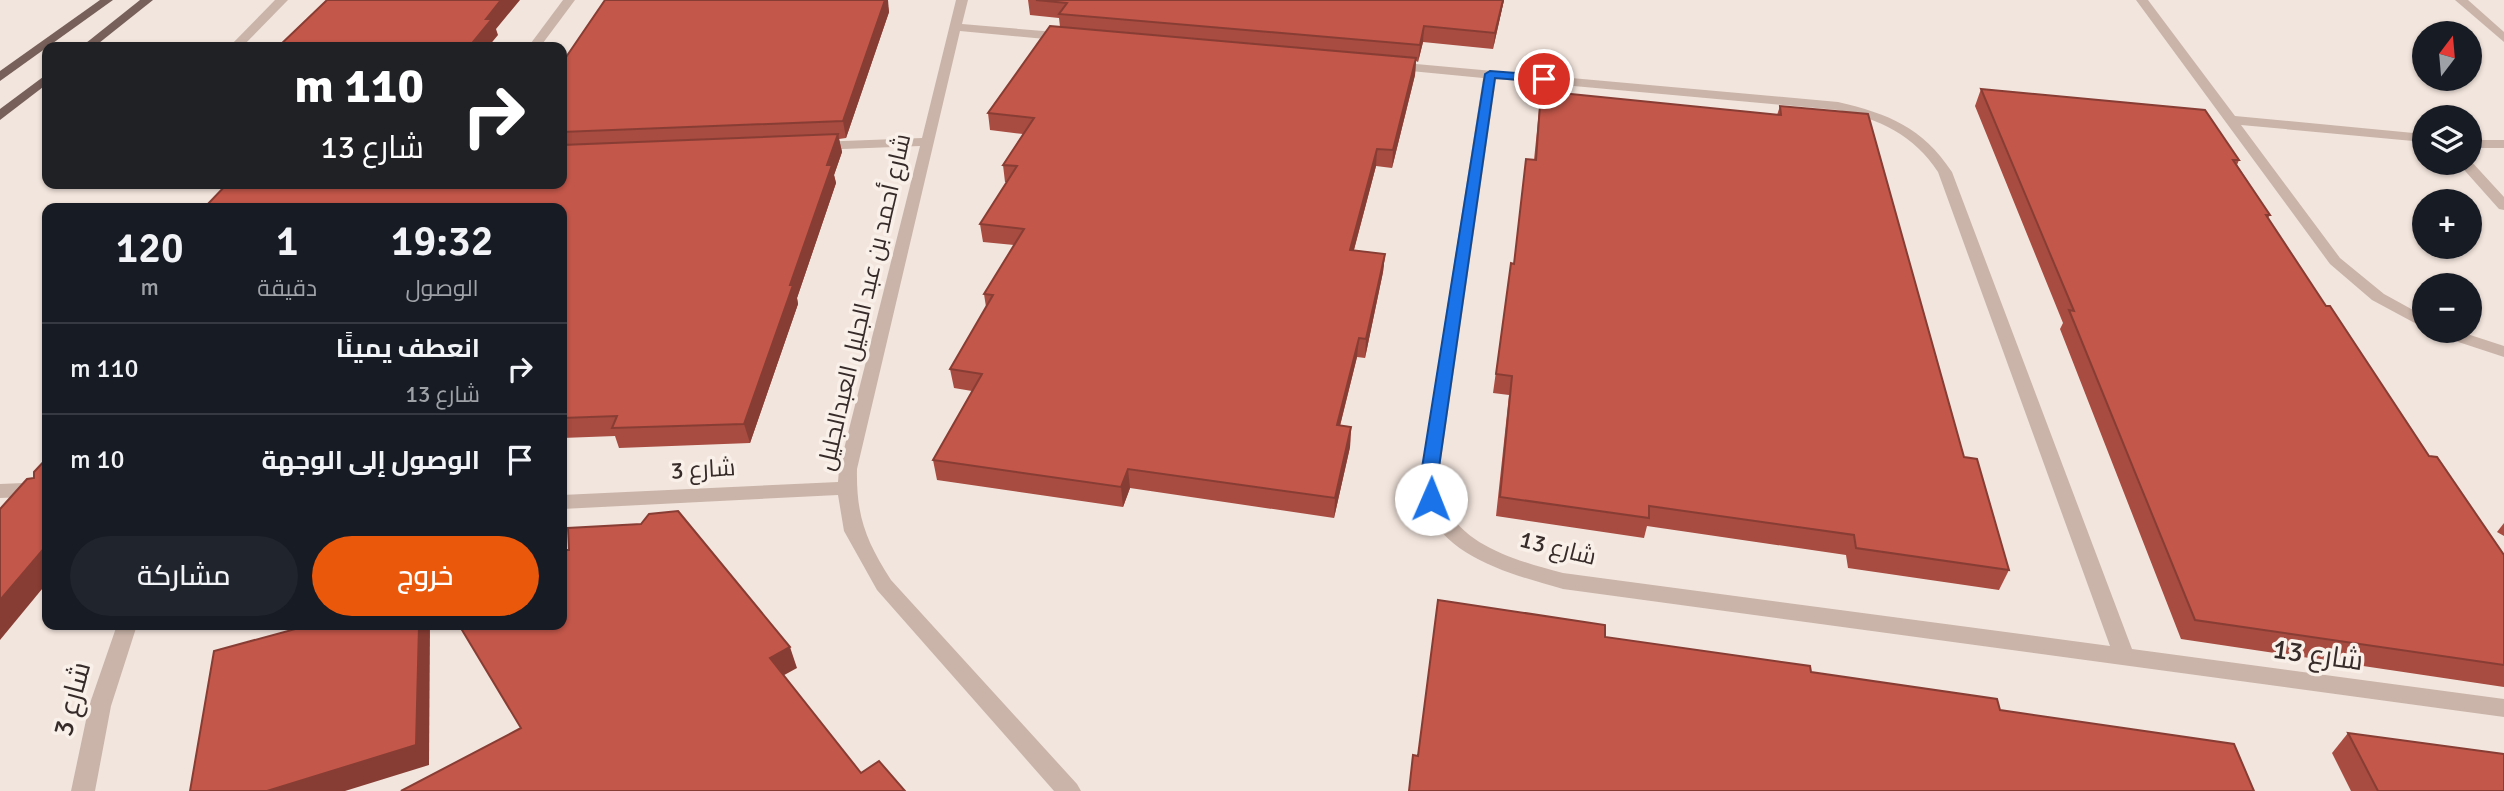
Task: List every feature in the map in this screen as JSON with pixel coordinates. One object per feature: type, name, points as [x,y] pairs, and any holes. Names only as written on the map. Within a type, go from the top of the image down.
[{"type":"main road","points":[[49,42],[107,0]]},
{"type":"main road","points":[[93,42],[147,0]]},
{"type":"main road","points":[[0,77],[42,47]]},
{"type":"main road","points":[[0,116],[42,82]]},
{"type":"street","points":[[241,42],[282,0]]},
{"type":"street","points":[[538,42],[569,0]]},
{"type":"street","name":"شارع أحمد بن عبد الجليل العبدالجليل","points":[[962,0],[851,456],[846,488],[852,527],[859,549],[884,585],[1069,791]]},
{"type":"street","points":[[2142,0],[2335,261],[2378,298],[2412,316]]},
{"type":"street","points":[[2461,0],[2504,38]]},
{"type":"street","points":[[955,27],[1079,38]]},
{"type":"street","points":[[1380,64],[1838,106],[1865,111],[1890,121],[1924,143],[1945,172],[2124,656]]},
{"type":"street","name":"شارع 13","points":[[1490,74],[1430,474],[1431,499],[1442,521],[1490,557],[1563,581],[2504,708]]},
{"type":"street","points":[[2231,120],[2412,137]]},
{"type":"street","points":[[804,147],[926,142]]},
{"type":"street","points":[[2482,144],[2504,144]]},
{"type":"street","points":[[2476,175],[2504,206]]},
{"type":"street","points":[[2478,343],[2504,352]]},
{"type":"street","name":"شارع 3","points":[[567,502],[846,488]]},
{"type":"street","points":[[0,491],[42,489]]},
{"type":"street","name":"شارع 3","points":[[83,791],[90,744],[107,677],[125,630]]},
{"type":"building","points":[[327,0],[501,0],[486,19],[492,19],[473,42],[283,42]]},
{"type":"building","points":[[605,0],[885,0],[843,121],[567,132],[567,56]]},
{"type":"building","points":[[1036,0],[1503,0],[1495,33],[1424,26],[1420,45],[1059,14],[1067,3]]},
{"type":"building","points":[[1050,26],[1416,58],[1393,150],[1377,149],[1350,250],[1385,254],[1366,339],[1359,338],[1337,425],[1351,427],[1335,498],[1128,469],[1121,487],[933,460],[982,374],[950,369],[993,295],[984,294],[1024,229],[980,224],[1017,166],[1003,165],[1034,118],[988,113]]},
{"type":"building","points":[[1981,89],[2205,110],[2239,160],[2233,160],[2270,215],[2266,215],[2326,306],[2330,306],[2429,456],[2437,457],[2504,555],[2504,665],[2195,620],[2069,310],[2074,311]]},
{"type":"building","points":[[1541,91],[1781,115],[1780,106],[1868,114],[1964,457],[1977,459],[2009,570],[1856,548],[1854,535],[1649,506],[1649,518],[1500,497],[1512,376],[1496,374],[1511,263],[1514,264],[1526,159],[1536,160]]},
{"type":"building","points":[[838,134],[827,165],[832,165],[744,424],[612,428],[617,416],[567,418],[567,203],[209,203],[222,189],[567,189],[567,145]]},
{"type":"building","points":[[42,463],[42,551],[0,600],[0,509],[27,479],[34,478],[34,472]]},
{"type":"building","points":[[678,511],[790,647],[770,658],[861,773],[879,761],[905,791],[401,791],[521,728],[462,630],[567,630],[568,528],[641,524],[649,514]]},
{"type":"building","points":[[1438,600],[1605,625],[1605,637],[1810,666],[1811,672],[1997,699],[2000,710],[2234,744],[2254,791],[1409,791],[1413,755],[1418,756]]},
{"type":"building","points":[[292,630],[419,630],[416,745],[267,791],[190,791],[214,651]]},
{"type":"building","points":[[2348,733],[2504,754],[2504,791],[2378,791]]},
{"type":"route","points":[[1431,499],[1430,474],[1490,74],[1544,79]]}]
